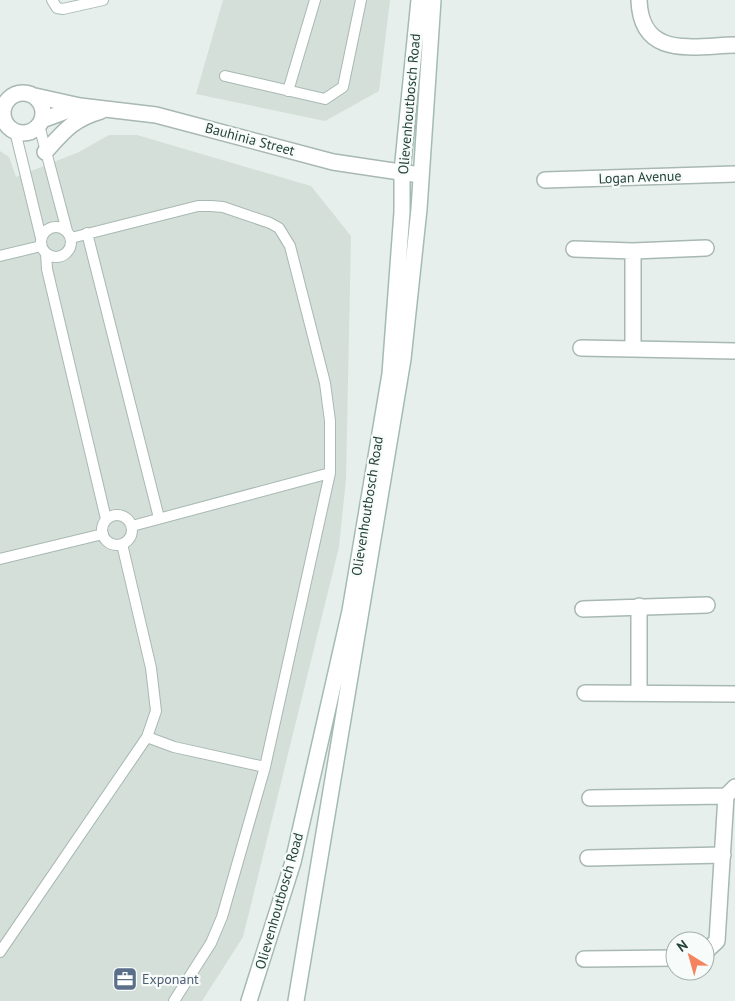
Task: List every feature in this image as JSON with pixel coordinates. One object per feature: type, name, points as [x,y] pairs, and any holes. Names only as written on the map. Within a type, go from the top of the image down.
[{"type":"street","name":"Olievenhoutbosch Road","points":[[249,1001],[293,862],[350,611],[390,374],[402,212],[402,172],[419,0]]},
{"type":"street","name":"Olievenhoutbosch Road","points":[[296,1001],[403,359],[419,210],[433,0]]},
{"type":"street","points":[[639,0],[643,24],[656,41],[684,46],[735,45]]},
{"type":"street","points":[[22,92],[35,96],[42,106],[41,122],[28,133],[8,128],[3,115],[5,99],[22,92]]},
{"type":"street","name":"Bauhinia Street","points":[[35,96],[80,106],[156,115],[333,162],[420,175]]},
{"type":"street","name":"Bauhinia Street","points":[[41,122],[80,106]]},
{"type":"street","points":[[45,152],[73,122],[84,116],[107,109]]},
{"type":"street","name":"Logan Avenue","points":[[545,180],[735,174]]},
{"type":"street","points":[[574,249],[633,251],[706,248]]},
{"type":"street","points":[[633,251],[633,349]]},
{"type":"street","points":[[580,348],[735,351]]},
{"type":"street","points":[[584,608],[707,605]]},
{"type":"street","points":[[638,606],[639,693]]},
{"type":"street","points":[[585,693],[735,694]]},
{"type":"street","points":[[590,798],[731,791],[723,855],[717,941],[715,943]]},
{"type":"street","points":[[588,858],[723,855]]},
{"type":"street","points":[[584,959],[665,958]]},
{"type":"lane","points":[[52,0],[57,8],[63,9],[104,0]]},
{"type":"lane","points":[[288,91],[315,0]]},
{"type":"lane","points":[[224,76],[325,99],[343,88],[362,0]]},
{"type":"lane","points":[[41,122],[45,152],[69,234],[70,248],[66,253],[56,257],[43,246]]},
{"type":"lane","points":[[8,128],[43,246],[106,520]]},
{"type":"lane","points":[[43,246],[52,227],[62,228],[69,234],[87,233],[198,206],[223,207],[270,222],[279,228],[290,246],[325,383],[330,421],[330,473],[265,767],[222,917],[211,943],[174,1001]]},
{"type":"lane","points":[[87,233],[158,518]]},
{"type":"lane","points":[[0,256],[43,246]]},
{"type":"lane","points":[[132,526],[330,473]]},
{"type":"lane","points":[[113,515],[121,515],[128,519],[132,526],[132,533],[128,540],[122,544],[114,544],[107,541],[103,534],[103,526],[106,520],[113,515]]},
{"type":"lane","points":[[0,559],[103,534]]},
{"type":"lane","points":[[0,952],[147,737],[156,711],[151,668],[122,544]]},
{"type":"lane","points":[[147,737],[174,747],[265,767]]},
{"type":"shaded area","points":[[223,0],[390,0],[379,91],[325,121],[196,94]]},
{"type":"shaded area","points":[[109,135],[137,135],[311,186],[351,236],[346,479],[339,547],[243,937],[202,1001],[0,1001],[0,151],[9,157],[16,177],[79,152]]},
{"type":"place","name":"Exponant","points":[[125,979]]}]
